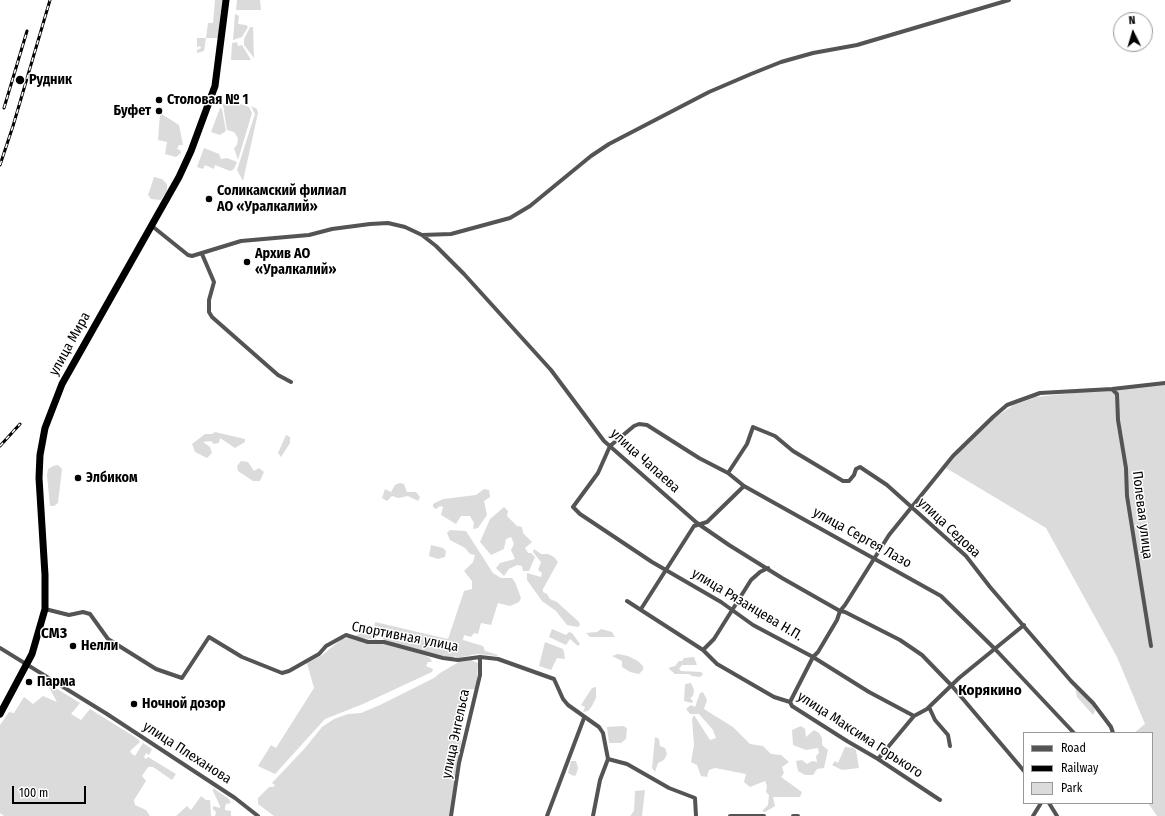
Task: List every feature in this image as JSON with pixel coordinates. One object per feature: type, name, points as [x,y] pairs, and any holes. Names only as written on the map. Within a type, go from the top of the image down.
[{"type":"highway","name":"улица Мира","points":[[0,714],[27,666],[39,634],[45,609],[45,575],[39,478],[40,455],[45,428],[62,384],[179,177],[210,101],[217,76],[226,0]]},
{"type":"street","points":[[422,235],[451,234],[510,218],[530,206],[591,156],[609,144],[709,92],[751,74],[781,62],[813,53],[858,45],[1009,0]]},
{"type":"street","name":"улица Чапаева","points":[[152,226],[188,255],[192,256],[241,241],[309,235],[326,230],[370,224],[388,223],[405,227],[422,235],[464,274],[551,370],[604,441],[700,524],[729,545],[840,611],[845,612],[908,645],[922,655],[952,686],[1023,770]]},
{"type":"street","points":[[202,254],[214,282],[209,300],[209,312],[278,375],[291,382]]},
{"type":"street","points":[[790,702],[812,657],[822,646],[837,620],[840,611],[889,535],[912,509],[953,456],[1007,405],[1040,392],[1112,389],[1165,383]]},
{"type":"street","name":"Полевая улица","points":[[1112,389],[1117,394],[1118,420],[1126,468],[1127,496],[1151,646]]},
{"type":"street","name":"улица Сергея Лазо","points":[[610,446],[634,426],[644,424],[699,458],[728,473],[744,486],[873,558],[914,579],[942,596],[995,649],[1073,732]]},
{"type":"street","name":"улица Седова","points":[[728,473],[747,444],[753,428],[775,436],[793,450],[843,481],[849,481],[854,475],[856,469],[860,467],[887,485],[966,556],[1071,681],[1093,703],[1111,727],[1113,732]]},
{"type":"street","name":"улица Рязанцева Н.П.","points":[[610,446],[598,473],[573,507],[597,526],[666,570],[721,602],[732,611],[869,692],[914,716]]},
{"type":"street","points":[[641,609],[694,526],[707,522],[744,486]]},
{"type":"street","points":[[703,650],[714,639],[751,580],[760,572],[768,568]]},
{"type":"street","name":"улица Максима Горького","points":[[627,601],[703,650],[718,664],[731,673],[782,700],[790,702],[792,706],[878,759],[940,800]]},
{"type":"street","name":"Спортивная улица","points":[[45,609],[69,615],[83,612],[90,614],[108,639],[156,669],[182,678],[209,637],[242,657],[282,673],[289,672],[319,654],[326,646],[346,636],[368,642],[384,642],[443,658],[458,660],[480,657],[498,659],[552,678],[563,699],[584,718],[594,723],[603,734],[608,759]]},
{"type":"street","points":[[878,759],[914,716],[929,707],[1024,625]]},
{"type":"street","name":"улица Плеханова","points":[[0,648],[113,718],[235,798],[258,816]]},
{"type":"street","name":"улица Энгельса","points":[[451,816],[459,764],[480,675],[480,657]]},
{"type":"street","points":[[929,707],[935,720],[948,735],[950,746]]},
{"type":"street","points":[[547,816],[584,718]]},
{"type":"street","points":[[593,816],[600,780],[608,759],[627,764],[664,786],[695,798],[696,816]]},
{"type":"street","points":[[1033,816],[1040,804]]},
{"type":"street","points":[[1050,804],[1057,816]]},
{"type":"street","points":[[730,816],[764,816]]},
{"type":"street","points":[[793,816],[798,816]]},
{"type":"green space","points":[[215,0],[222,0],[218,38],[206,38],[208,23],[213,23]]},
{"type":"green space","points":[[237,0],[260,0],[261,10],[236,10]]},
{"type":"green space","points":[[235,14],[239,16],[238,24],[246,25],[248,27],[242,37],[233,40]]},
{"type":"green space","points":[[250,27],[253,27],[254,58],[244,45],[244,39]]},
{"type":"green space","points":[[197,38],[206,38],[204,51],[197,53],[197,50],[201,48],[200,46],[197,47]]},
{"type":"green space","points":[[237,42],[238,46],[242,45],[251,60],[231,60],[232,43]]},
{"type":"green space","points":[[227,99],[249,107],[252,113],[238,160],[234,148],[237,145],[238,138],[234,132],[227,130],[223,105],[221,104],[225,103]]},
{"type":"green space","points":[[251,106],[257,109],[258,113],[243,181],[237,170],[255,114]]},
{"type":"green space","points":[[220,108],[222,109],[226,131],[220,135],[211,132]]},
{"type":"green space","points":[[160,113],[179,125],[183,145],[179,145],[177,149],[180,150],[181,153],[176,157],[165,154],[167,142],[158,140]]},
{"type":"green space","points":[[204,148],[219,154],[221,159],[227,158],[237,162],[234,169],[230,171],[215,165],[214,169],[205,165],[203,169],[197,167]]},
{"type":"green space","points":[[154,177],[162,179],[167,184],[167,191],[161,200],[151,199],[148,195]]},
{"type":"green space","points":[[1165,383],[1165,816],[1157,816],[1149,804],[1153,804],[1153,732],[1135,732],[1145,724],[1117,657],[1046,528],[946,468],[982,426],[1014,405],[1036,397]]},
{"type":"green space","points":[[215,432],[245,439],[245,442],[235,448],[220,438],[219,443],[214,444],[211,441],[203,442],[210,447],[212,453],[207,458],[195,452],[192,444],[205,434],[212,434]]},
{"type":"green space","points":[[286,435],[290,437],[290,443],[281,457],[278,453]]},
{"type":"green space","points":[[241,461],[248,462],[254,471],[259,468],[264,472],[260,481],[253,481],[238,471],[237,466]]},
{"type":"green space","points":[[58,465],[62,469],[58,503],[54,506],[50,506],[47,475],[48,469]]},
{"type":"green space","points":[[400,483],[404,484],[407,492],[416,492],[420,497],[418,501],[408,496],[398,498],[392,496],[387,501],[382,498],[385,489],[391,492],[395,485]]},
{"type":"green space","points":[[484,489],[489,490],[490,497],[484,501],[487,515],[478,528],[473,529],[474,523],[470,516],[461,516],[456,524],[441,515],[443,507],[440,506],[436,509],[433,507],[433,504],[443,499],[476,495]]},
{"type":"green space","points":[[504,507],[508,511],[507,516],[517,526],[522,527],[523,533],[532,542],[525,548],[528,553],[531,553],[535,557],[529,571],[523,571],[522,566],[517,565],[509,569],[504,576],[496,568],[500,563],[515,559],[511,550],[514,544],[511,537],[506,539],[504,549],[491,555],[480,542],[490,519]]},
{"type":"green space","points":[[450,530],[466,531],[493,573],[501,578],[512,578],[521,598],[519,602],[510,606],[498,603],[491,625],[481,623],[478,634],[474,633],[471,637],[464,635],[463,640],[483,646],[485,651],[498,655],[497,656],[477,654],[458,658],[455,656],[452,658],[385,641],[374,628],[375,622],[448,639],[464,591],[472,589],[472,581],[464,571],[473,562],[475,555],[470,554],[465,548],[450,540],[447,533]]},
{"type":"green space","points":[[431,545],[443,548],[446,551],[445,557],[438,559],[429,556]]},
{"type":"green space","points":[[534,549],[541,554],[548,554],[554,557],[558,562],[543,589],[543,592],[547,594],[550,599],[557,602],[579,622],[580,625],[578,627],[567,625],[556,611],[542,601],[527,580],[527,573],[541,577],[542,573],[538,570],[541,562],[533,552]]},
{"type":"green space","points":[[369,629],[377,640],[355,637],[357,635]]},
{"type":"green space","points":[[552,629],[566,635],[569,632],[572,633],[580,644],[578,646],[570,639],[566,645],[549,637]]},
{"type":"green space","points":[[601,629],[612,632],[615,637],[590,637],[586,633],[597,632]]},
{"type":"green space","points":[[348,638],[366,643],[385,644],[424,655],[430,658],[432,662],[428,662],[426,666],[433,669],[432,672],[363,704],[325,719],[275,774],[258,766],[271,745],[276,748],[314,688],[307,663],[321,656],[342,639]]},
{"type":"green space","points":[[545,642],[563,649],[564,652],[565,659],[557,658],[551,670],[539,666]]},
{"type":"green space","points":[[618,654],[628,656],[638,661],[643,666],[643,670],[639,674],[630,672],[622,667],[622,661],[612,656]]},
{"type":"green space","points":[[694,657],[697,665],[682,665],[679,669],[681,671],[701,672],[703,674],[700,677],[689,674],[675,674],[668,668],[675,666],[684,658]]},
{"type":"green space","points":[[471,660],[478,663],[477,682],[476,689],[469,689],[460,724],[459,740],[461,741],[449,816],[274,816],[258,804],[258,798],[269,787],[273,787],[275,785],[272,783],[305,748],[322,727],[334,719],[348,714],[361,713],[380,705],[434,678],[459,662]]},
{"type":"green space","points":[[46,682],[80,703],[71,714],[81,720],[90,709],[138,739],[140,742],[130,751],[131,753],[135,756],[143,743],[152,749],[149,755],[146,753],[144,757],[146,759],[148,757],[176,774],[172,780],[153,767],[148,767],[142,776],[146,781],[134,800],[135,805],[146,810],[150,816],[4,816],[0,813],[0,725],[9,712],[14,713],[24,697],[33,704],[43,696],[57,702]]},
{"type":"green space","points":[[691,683],[694,690],[693,696],[690,698],[693,701],[692,703],[684,701],[685,684]]},
{"type":"green space","points":[[596,687],[596,698],[592,706],[588,711],[583,712],[585,707],[581,705],[592,688]]},
{"type":"green space","points":[[1075,688],[1092,704],[1095,711],[1093,715],[1077,697]]},
{"type":"green space","points":[[703,692],[707,700],[704,709],[733,727],[750,744],[763,746],[771,754],[781,755],[789,762],[782,767],[784,773],[781,777],[802,792],[800,797],[773,797],[775,806],[765,812],[762,811],[768,805],[769,795],[766,792],[767,786],[765,781],[750,787],[744,782],[746,774],[715,768],[709,770],[707,777],[701,776],[697,765],[691,762],[694,745],[692,719],[694,715],[710,740],[716,738],[713,730],[699,714],[690,714],[686,709],[691,705],[695,707],[700,693]]},
{"type":"green space","points":[[623,726],[627,728],[626,739],[621,743],[609,743],[607,727]]},
{"type":"green space","points":[[801,726],[805,729],[806,737],[814,730],[819,733],[822,738],[822,745],[828,750],[824,768],[817,769],[813,775],[805,775],[798,771],[796,761],[802,760],[807,764],[812,761],[817,762],[816,756],[819,753],[818,748],[806,750],[793,745],[792,730]]},
{"type":"green space","points":[[655,737],[659,739],[660,746],[665,748],[667,754],[664,760],[658,763],[655,772],[652,768]]},
{"type":"green space","points":[[845,747],[856,750],[859,768],[842,770],[832,765],[835,761],[838,763]]},
{"type":"green space","points":[[571,761],[576,761],[578,768],[576,775],[574,776],[568,773]]},
{"type":"green space","points":[[213,788],[229,799],[231,803],[226,804],[225,810],[231,811],[231,816],[215,816],[216,812],[213,809],[213,806],[220,808],[220,806]]},
{"type":"green space","points":[[645,790],[642,816],[630,816],[634,811],[635,791]]},
{"type":"green space","points":[[201,796],[206,800],[210,800],[211,816],[176,816],[187,806],[191,810]]},
{"type":"railway","points":[[0,165],[50,0]]},
{"type":"railway","points":[[4,108],[27,31]]},
{"type":"railway","points":[[0,446],[20,424]]},
{"type":"place","name":"Рудник","points":[[20,80]]},
{"type":"place","name":"Столовая № 1","points":[[159,100]]},
{"type":"place","name":"Буфет","points":[[159,111]]},
{"type":"place","name":"Соликамский филиал АО «Уралкалий»","points":[[209,199]]},
{"type":"place","name":"Архив АО «Уралкалий»","points":[[247,262]]},
{"type":"place","name":"Элбиком","points":[[78,478]]},
{"type":"place","name":"Нелли","points":[[73,646]]},
{"type":"place","name":"Парма","points":[[29,682]]},
{"type":"place","name":"Ночной дозор","points":[[134,704]]},
{"type":"district","name":"СМЗ","points":[[54,634]]},
{"type":"district","name":"Корякино","points":[[990,691]]}]
